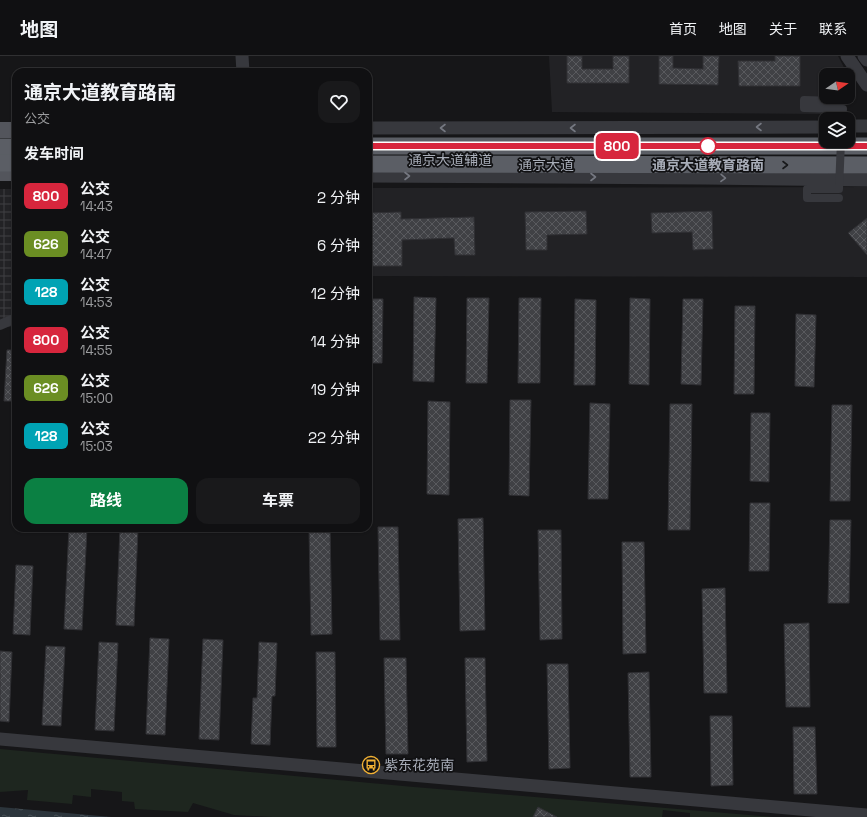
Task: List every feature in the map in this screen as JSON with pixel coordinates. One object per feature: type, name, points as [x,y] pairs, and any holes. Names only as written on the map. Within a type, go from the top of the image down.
[{"type":"highway","name":"通京大道","points":[[372,146],[867,146]]},
{"type":"highway","points":[[0,147],[12,147]]},
{"type":"highway","points":[[0,162],[12,163]]},
{"type":"highway","name":"通京大道","points":[[372,164],[867,165]]},
{"type":"main road","points":[[0,130],[12,130]]},
{"type":"main road","points":[[0,173],[12,173]]},
{"type":"street","points":[[242,56],[243,68]]},
{"type":"street","points":[[847,56],[867,85]]},
{"type":"street","points":[[864,56],[867,60]]},
{"type":"street","points":[[819,100],[804,100],[804,108],[843,108],[843,112]]},
{"type":"street","points":[[855,126],[867,126]]},
{"type":"street","points":[[372,128],[819,127]]},
{"type":"street","points":[[839,198],[807,198],[807,189],[839,189],[841,148]]},
{"type":"street","name":"通京大道辅道","points":[[372,176],[867,180]]},
{"type":"street","points":[[0,325],[12,320]]},
{"type":"street","points":[[0,739],[867,815]]},
{"type":"shaded area","points":[[549,56],[838,56],[844,68],[819,68],[819,104],[846,104],[828,112],[819,112],[819,114],[552,112]]},
{"type":"shaded area","points":[[867,187],[867,277],[372,276],[372,188]]},
{"type":"shaded area","points":[[0,189],[12,189],[12,326],[0,328]]},
{"type":"shaded area","points":[[0,749],[414,787],[773,817],[690,817],[690,813],[663,810],[662,817],[272,817],[234,815],[193,803],[188,812],[135,809],[134,802],[122,801],[122,792],[91,789],[91,797],[73,795],[72,804],[27,800],[28,790],[0,792]]},
{"type":"water","points":[[0,807],[111,817],[0,817]]},
{"type":"building","points":[[567,56],[582,56],[582,69],[613,69],[613,56],[629,56],[629,83],[567,83]]},
{"type":"building","points":[[659,56],[673,56],[673,68],[703,69],[703,56],[719,56],[718,85],[659,84]]},
{"type":"building","points":[[775,56],[800,56],[800,86],[739,86],[738,61],[775,61]]},
{"type":"building","points":[[586,211],[587,234],[547,235],[547,250],[526,250],[525,212]]},
{"type":"building","points":[[712,211],[713,249],[693,250],[692,232],[652,233],[651,213]]},
{"type":"building","points":[[401,212],[401,219],[474,217],[475,255],[455,255],[454,238],[402,240],[402,266],[372,266],[372,213]]},
{"type":"building","points":[[867,218],[867,255],[848,233]]},
{"type":"building","points":[[414,297],[436,298],[434,382],[413,381]]},
{"type":"building","points":[[467,298],[489,298],[487,383],[466,383]]},
{"type":"building","points":[[519,298],[541,298],[540,383],[518,383]]},
{"type":"building","points":[[630,298],[650,299],[649,385],[629,384]]},
{"type":"building","points":[[372,299],[383,299],[382,363],[372,363]]},
{"type":"building","points":[[575,299],[596,300],[595,385],[574,385]]},
{"type":"building","points":[[683,299],[703,299],[701,385],[681,384]]},
{"type":"building","points":[[735,306],[755,306],[754,394],[734,394]]},
{"type":"building","points":[[796,314],[816,315],[814,387],[795,386]]},
{"type":"building","points":[[7,350],[12,350],[12,401],[4,401]]},
{"type":"building","points":[[510,400],[531,400],[529,496],[509,495]]},
{"type":"building","points":[[428,401],[450,402],[449,495],[427,494]]},
{"type":"building","points":[[590,403],[610,404],[608,499],[588,499]]},
{"type":"building","points":[[670,404],[692,404],[690,530],[668,530]]},
{"type":"building","points":[[832,405],[852,405],[850,501],[830,501]]},
{"type":"building","points":[[751,413],[770,413],[769,482],[750,481]]},
{"type":"building","points":[[750,503],[770,503],[769,571],[749,571]]},
{"type":"building","points":[[483,518],[485,630],[460,631],[458,519]]},
{"type":"building","points":[[830,520],[851,520],[849,603],[828,603]]},
{"type":"building","points":[[378,527],[398,527],[400,640],[380,640]]},
{"type":"building","points":[[538,530],[561,530],[562,639],[540,640]]},
{"type":"building","points":[[69,532],[87,532],[82,630],[64,629]]},
{"type":"building","points":[[120,532],[138,532],[134,626],[116,625]]},
{"type":"building","points":[[309,532],[330,532],[332,634],[311,635]]},
{"type":"building","points":[[622,542],[644,542],[646,653],[623,654]]},
{"type":"building","points":[[16,565],[33,566],[30,635],[13,634]]},
{"type":"building","points":[[725,588],[727,693],[704,693],[702,589]]},
{"type":"building","points":[[809,623],[810,707],[786,707],[784,624]]},
{"type":"building","points":[[150,638],[169,639],[165,735],[146,734]]},
{"type":"building","points":[[203,639],[223,640],[219,740],[199,739]]},
{"type":"building","points":[[99,642],[118,643],[114,731],[95,730]]},
{"type":"building","points":[[259,642],[277,643],[275,696],[272,696],[270,745],[251,744],[253,698],[257,698]]},
{"type":"building","points":[[46,646],[65,647],[61,726],[42,725]]},
{"type":"building","points":[[0,651],[12,652],[9,722],[0,721]]},
{"type":"building","points":[[316,652],[335,652],[336,747],[317,747]]},
{"type":"building","points":[[384,658],[406,658],[408,754],[386,754]]},
{"type":"building","points":[[465,658],[485,658],[487,761],[467,762]]},
{"type":"building","points":[[547,664],[568,664],[570,768],[549,769]]},
{"type":"building","points":[[649,672],[651,777],[630,777],[628,673]]},
{"type":"building","points":[[710,716],[732,716],[733,785],[711,786]]},
{"type":"building","points":[[793,727],[815,727],[817,794],[794,794]]},
{"type":"building","points":[[538,807],[557,817],[533,817]]},
{"type":"bus line","name":"800","points":[[372,146],[867,146]]},
{"type":"place","name":"通京大道教育路南","points":[[708,146]]},
{"type":"place","name":"紫东花苑南","points":[[371,765]]}]
